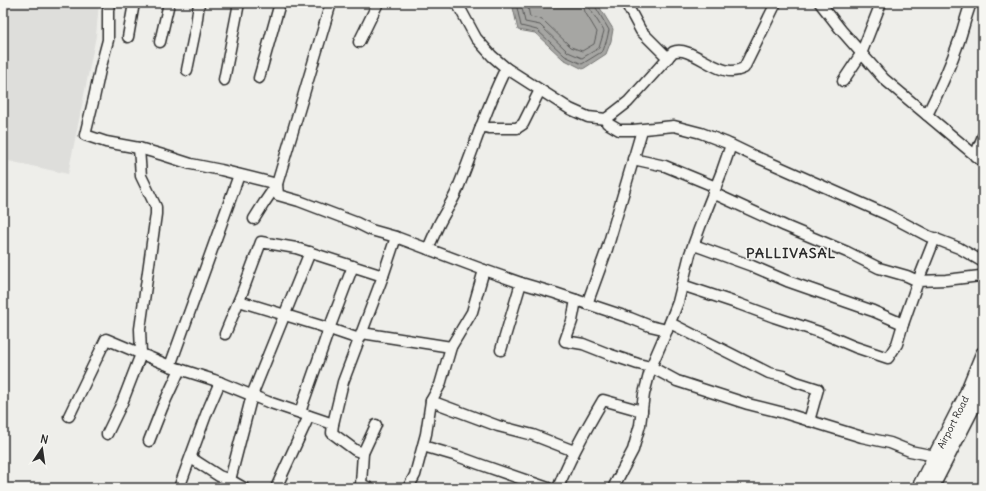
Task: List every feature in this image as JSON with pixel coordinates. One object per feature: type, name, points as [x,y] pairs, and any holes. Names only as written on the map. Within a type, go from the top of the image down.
[{"type":"main road","name":"Airport Road","points":[[919,488],[964,398],[983,354]]},
{"type":"main road","name":"Airport Road","points":[[931,488],[982,387]]},
{"type":"street","points":[[109,3],[108,40],[85,135],[106,142],[139,148],[191,164],[277,184]]},
{"type":"street","points":[[128,37],[134,3]]},
{"type":"street","points":[[160,42],[169,3]]},
{"type":"street","points":[[187,70],[199,3]]},
{"type":"street","points":[[224,80],[239,3]]},
{"type":"street","points":[[260,78],[280,3]]},
{"type":"street","points":[[254,219],[277,184],[331,3]]},
{"type":"street","points":[[359,42],[378,3]]},
{"type":"street","points":[[457,3],[476,38],[492,56],[506,68],[570,110],[588,118],[606,120],[628,102],[673,52],[677,50],[685,51],[714,66],[728,71],[744,68],[776,3]]},
{"type":"street","points":[[626,3],[641,31],[668,58]]},
{"type":"street","points":[[820,3],[861,54],[884,79],[983,162]]},
{"type":"street","points":[[843,81],[861,54],[881,3]]},
{"type":"street","points":[[926,115],[947,73],[971,3]]},
{"type":"street","points":[[428,249],[454,196],[482,126],[485,114],[506,68]]},
{"type":"street","points":[[482,126],[489,128],[517,128],[523,124],[540,90]]},
{"type":"street","points":[[606,120],[607,123],[619,130],[642,130],[674,126],[731,145],[888,215],[959,248],[983,262]]},
{"type":"street","points":[[587,304],[607,249],[642,130]]},
{"type":"street","points":[[975,156],[983,136]]},
{"type":"street","points":[[613,488],[633,450],[640,425],[644,394],[651,367],[678,302],[694,245],[731,145]]},
{"type":"street","points":[[107,434],[122,403],[141,354],[140,329],[156,207],[140,176],[139,148]]},
{"type":"street","points":[[633,159],[665,166],[785,226],[847,252],[879,268],[907,276],[918,281],[946,280],[980,276]]},
{"type":"street","points":[[149,441],[162,408],[239,175]]},
{"type":"street","points":[[277,184],[278,195],[299,201],[371,230],[396,237],[521,283],[555,293],[650,326],[669,326],[769,373],[783,376],[818,389],[809,421]]},
{"type":"street","points":[[364,453],[355,450],[332,433],[333,424],[343,382],[384,276],[396,237]]},
{"type":"street","points":[[682,285],[888,358],[897,344],[918,281],[935,238]]},
{"type":"street","points":[[225,334],[261,242],[296,248],[384,276]]},
{"type":"street","points":[[694,245],[752,266],[787,281],[873,311],[903,324]]},
{"type":"street","points":[[230,480],[252,395],[310,252]]},
{"type":"street","points":[[276,488],[304,414],[329,329],[353,266]]},
{"type":"street","points":[[408,488],[415,475],[423,446],[431,401],[440,385],[451,347],[472,312],[484,270]]},
{"type":"street","points":[[501,350],[521,283]]},
{"type":"street","points":[[239,300],[329,329],[361,336],[451,347]]},
{"type":"street","points":[[576,300],[572,321],[565,341],[584,344],[611,355],[651,367],[677,381],[748,404],[862,437],[890,443],[910,451],[935,456]]},
{"type":"street","points":[[69,416],[106,339],[175,368],[220,382],[333,424]]},
{"type":"street","points":[[179,488],[207,412],[220,382]]},
{"type":"street","points":[[558,488],[574,451],[603,400],[642,411]]},
{"type":"street","points":[[431,401],[498,426],[533,435],[574,451]]},
{"type":"street","points":[[363,487],[364,453],[376,425]]},
{"type":"street","points":[[423,446],[457,456],[548,488]]},
{"type":"street","points":[[191,458],[219,476],[244,488]]},
{"type":"shaded area","points":[[3,3],[99,3],[96,36],[68,174],[9,161],[3,186]]},
{"type":"water","points":[[512,3],[597,3],[613,29],[611,41],[606,54],[583,69],[563,59],[535,33],[518,30]]},
{"type":"district","name":"PALLIVASAL","points":[[791,253]]}]
